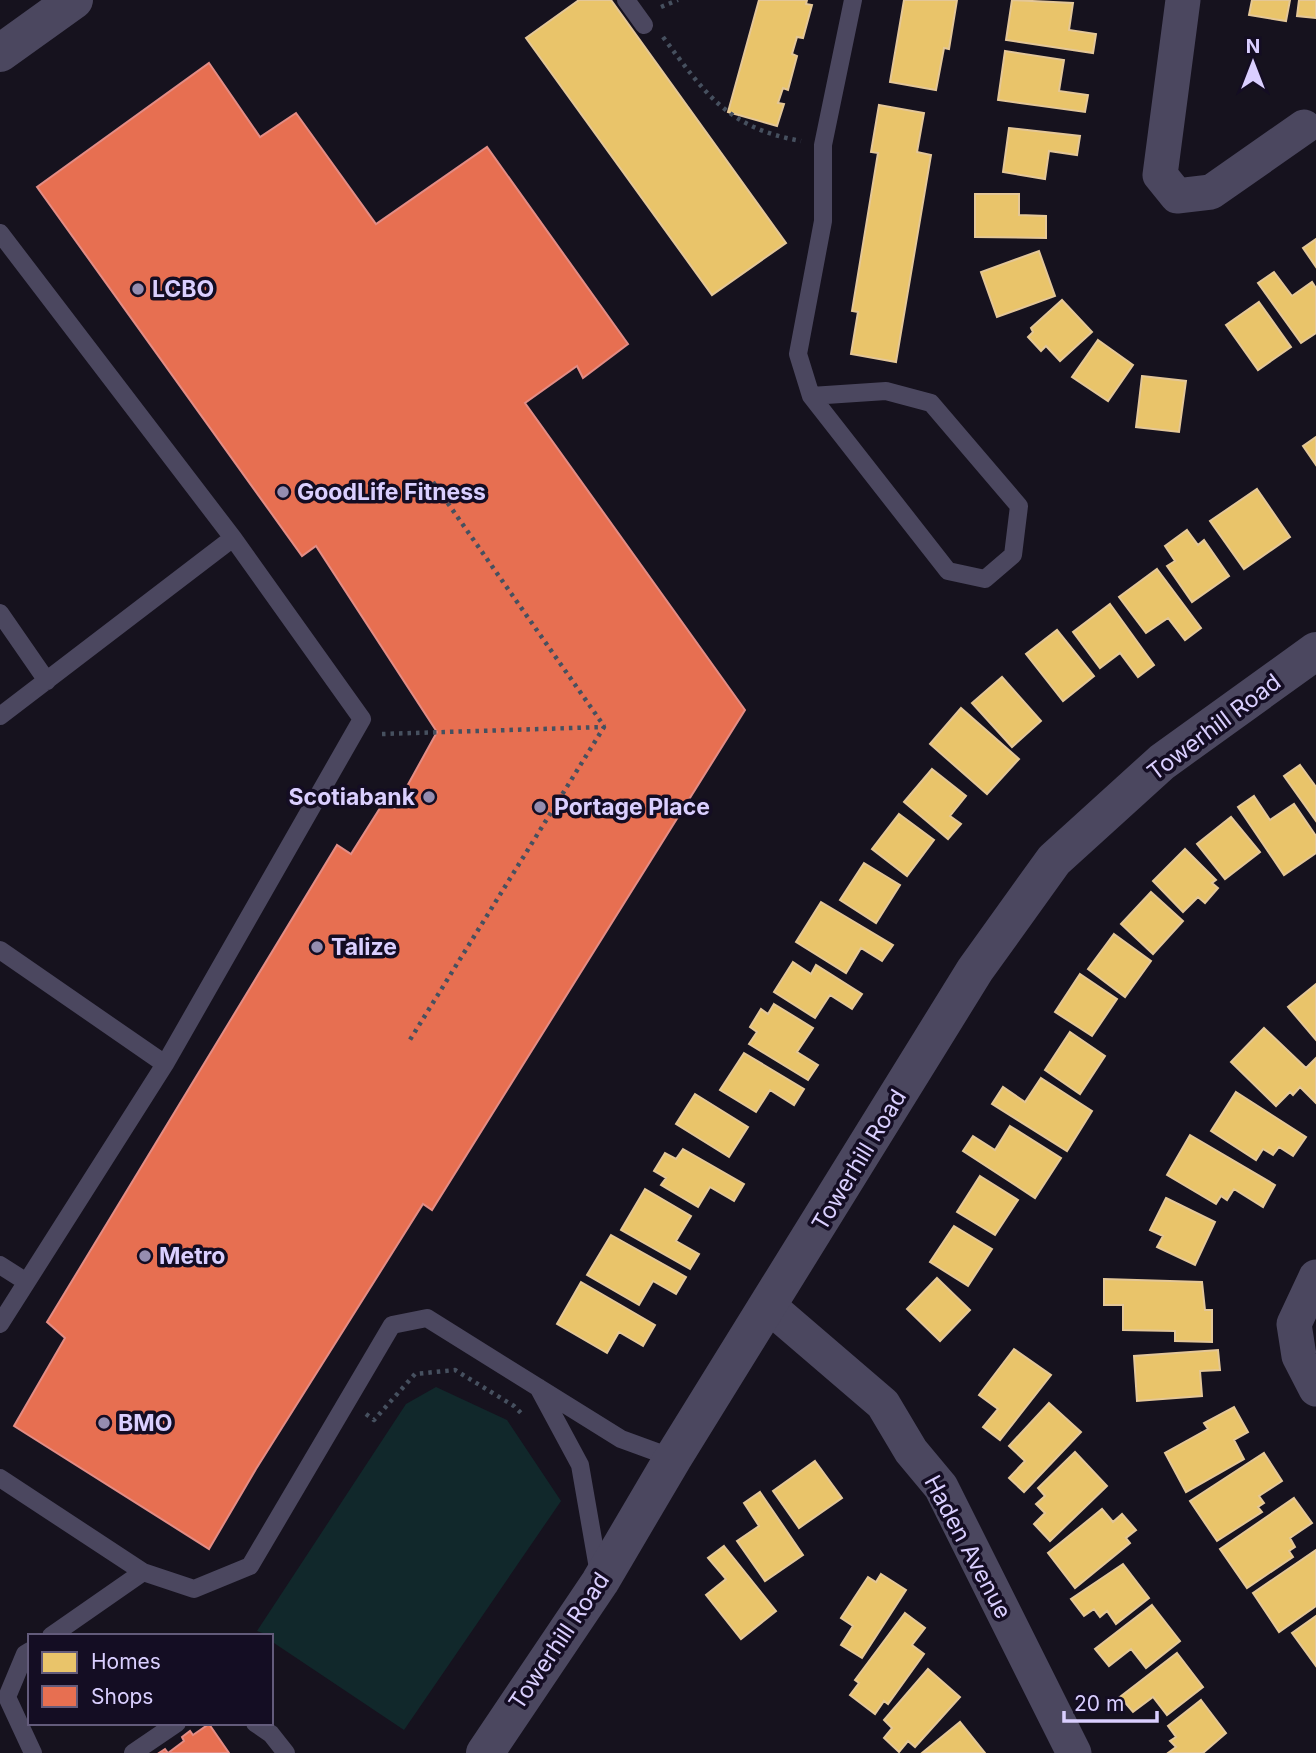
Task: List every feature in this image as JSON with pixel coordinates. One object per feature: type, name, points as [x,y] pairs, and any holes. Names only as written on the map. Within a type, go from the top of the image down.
[{"type":"street","points":[[0,53],[74,0]]},
{"type":"street","points":[[1182,0],[1160,175],[1177,196],[1211,192],[1304,127]]},
{"type":"street","name":"Towerhill Road","points":[[488,1751],[519,1700],[600,1582],[673,1458],[770,1307],[975,970],[1054,860],[1162,762],[1316,651]]},
{"type":"street","points":[[1316,1277],[1294,1324],[1298,1356],[1316,1389]]},
{"type":"street","name":"Haden Avenue","points":[[770,1307],[883,1404],[911,1451],[941,1487],[1074,1753]]},
{"type":"lane","points":[[626,0],[644,25]]},
{"type":"lane","points":[[811,396],[886,391],[931,404],[1019,506],[1013,555],[985,579],[948,571],[811,396],[798,354],[823,221],[823,145],[853,0]]},
{"type":"lane","points":[[0,233],[233,538],[362,719],[165,1064],[0,1324]]},
{"type":"lane","points":[[0,716],[233,538]]},
{"type":"lane","points":[[0,613],[47,681]]},
{"type":"lane","points":[[0,950],[165,1064]]},
{"type":"lane","points":[[0,1265],[25,1281]]},
{"type":"lane","points":[[0,1478],[144,1572],[194,1589],[250,1566],[393,1325],[427,1318],[621,1439],[673,1458]]},
{"type":"lane","points":[[538,1387],[580,1465],[600,1582]]},
{"type":"lane","points":[[54,1634],[144,1572]]},
{"type":"lane","points":[[28,1652],[7,1697],[32,1752]]},
{"type":"lane","points":[[133,1753],[174,1725]]},
{"type":"lane","points":[[257,1725],[271,1734],[286,1753]]},
{"type":"path","points":[[644,25],[660,33],[708,97],[737,121],[787,139],[823,145]]},
{"type":"path","points":[[433,482],[604,727]]},
{"type":"path","points":[[353,734],[604,727]]},
{"type":"path","points":[[408,1043],[604,727]]},
{"type":"path","points":[[348,1401],[374,1420],[415,1374],[455,1370],[514,1406],[533,1425]]},
{"type":"green space","points":[[436,1387],[507,1420],[561,1501],[404,1730],[273,1642],[273,1634],[257,1631],[406,1404]]},
{"type":"building: Homes","points":[[579,0],[611,0],[786,243],[712,295],[526,38]]},
{"type":"building: Homes","points":[[759,0],[807,0],[806,4],[812,5],[803,38],[797,37],[792,54],[797,56],[788,90],[783,88],[778,103],[784,104],[777,126],[728,112]]},
{"type":"building: Homes","points":[[904,0],[957,0],[949,49],[944,48],[936,90],[890,82]]},
{"type":"building: Homes","points":[[1012,0],[1073,3],[1069,30],[1096,34],[1093,53],[1006,40]]},
{"type":"building: Homes","points":[[1252,0],[1290,0],[1286,21],[1249,15]]},
{"type":"building: Homes","points":[[1299,0],[1316,0],[1316,18],[1297,16]]},
{"type":"building: Homes","points":[[1005,51],[1064,60],[1059,91],[1088,95],[1085,112],[998,100]]},
{"type":"building: Homes","points":[[879,105],[924,113],[917,152],[931,155],[896,362],[851,354],[858,312],[852,311],[878,153],[871,152]]},
{"type":"building: Homes","points":[[1009,128],[1080,136],[1077,155],[1049,151],[1045,179],[1003,172]]},
{"type":"building: Homes","points":[[975,194],[1019,194],[1019,215],[1046,216],[1046,238],[975,237]]},
{"type":"building: Homes","points":[[1316,239],[1316,267],[1303,248]]},
{"type":"building: Homes","points":[[1039,251],[1055,296],[997,317],[981,272]]},
{"type":"building: Homes","points":[[1274,272],[1292,296],[1312,282],[1316,288],[1316,333],[1301,343],[1258,283]]},
{"type":"building: Homes","points":[[1062,300],[1092,332],[1060,361],[1046,346],[1041,351],[1028,337],[1033,332],[1031,328]]},
{"type":"building: Homes","points":[[1259,302],[1291,347],[1258,370],[1226,325]]},
{"type":"building: Homes","points":[[1098,340],[1133,365],[1108,401],[1072,377]]},
{"type":"building: Homes","points":[[1142,376],[1186,381],[1179,432],[1136,427]]},
{"type":"building: Homes","points":[[1316,437],[1316,465],[1303,446]]},
{"type":"building: Homes","points":[[1257,489],[1290,537],[1244,569],[1210,521]]},
{"type":"building: Homes","points":[[1187,530],[1198,545],[1204,540],[1229,576],[1192,602],[1167,566],[1175,561],[1165,546]]},
{"type":"building: Homes","points":[[1157,569],[1201,628],[1185,640],[1168,618],[1146,633],[1119,597]]},
{"type":"building: Homes","points":[[1110,604],[1154,665],[1138,677],[1120,653],[1100,668],[1073,632]]},
{"type":"building: Homes","points":[[1057,630],[1094,676],[1063,701],[1026,654]]},
{"type":"building: Homes","points":[[1002,677],[1041,721],[1012,747],[972,703]]},
{"type":"building: Homes","points":[[961,708],[1019,759],[987,794],[930,744]]},
{"type":"building: Homes","points":[[1300,765],[1316,787],[1316,821],[1284,776]]},
{"type":"building: Homes","points":[[932,769],[966,796],[950,816],[961,824],[948,839],[904,802]]},
{"type":"building: Homes","points":[[1254,796],[1270,820],[1294,804],[1316,836],[1316,853],[1284,875],[1238,807]]},
{"type":"building: Homes","points":[[899,814],[934,840],[907,876],[872,849]]},
{"type":"building: Homes","points":[[1231,817],[1260,852],[1225,879],[1197,844]]},
{"type":"building: Homes","points":[[1185,849],[1216,880],[1212,883],[1218,888],[1205,903],[1198,897],[1183,912],[1153,881]]},
{"type":"building: Homes","points":[[864,863],[900,885],[876,923],[840,900]]},
{"type":"building: Homes","points":[[1151,892],[1183,921],[1153,954],[1121,924]]},
{"type":"building: Homes","points":[[821,902],[893,945],[882,961],[861,948],[846,973],[796,942]]},
{"type":"building: Homes","points":[[1114,934],[1151,961],[1125,997],[1088,969]]},
{"type":"building: Homes","points":[[793,962],[811,974],[816,965],[862,994],[852,1009],[830,995],[815,1018],[774,992]]},
{"type":"building: Homes","points":[[1080,974],[1117,999],[1092,1036],[1055,1012]]},
{"type":"building: Homes","points":[[1316,984],[1316,1040],[1288,1007]]},
{"type":"building: Homes","points":[[774,1004],[813,1028],[797,1052],[818,1065],[808,1080],[749,1044],[757,1032],[750,1027],[761,1009],[768,1014]]},
{"type":"building: Homes","points":[[1264,1028],[1306,1068],[1316,1058],[1316,1103],[1300,1087],[1293,1095],[1290,1092],[1276,1106],[1231,1062]]},
{"type":"building: Homes","points":[[1070,1032],[1105,1056],[1080,1094],[1045,1070]]},
{"type":"building: Homes","points":[[744,1053],[804,1089],[794,1105],[770,1090],[756,1112],[720,1090]]},
{"type":"building: Homes","points":[[1041,1078],[1092,1111],[1067,1151],[992,1104],[1003,1087],[1025,1102]]},
{"type":"building: Homes","points":[[1236,1092],[1306,1137],[1293,1156],[1279,1147],[1273,1155],[1263,1149],[1256,1160],[1211,1131]]},
{"type":"building: Homes","points":[[695,1094],[748,1127],[729,1157],[676,1124]]},
{"type":"building: Homes","points":[[1010,1126],[1061,1158],[1035,1198],[963,1151],[973,1136],[995,1150]]},
{"type":"building: Homes","points":[[1190,1135],[1275,1185],[1263,1207],[1234,1189],[1227,1200],[1221,1196],[1216,1204],[1167,1175]]},
{"type":"building: Homes","points":[[683,1149],[744,1184],[734,1201],[710,1187],[698,1207],[661,1185],[666,1178],[654,1171],[665,1153],[676,1159]]},
{"type":"building: Homes","points":[[980,1176],[1018,1200],[995,1235],[957,1212]]},
{"type":"building: Homes","points":[[645,1189],[691,1216],[676,1241],[699,1254],[690,1269],[621,1230]]},
{"type":"building: Homes","points":[[1166,1198],[1215,1222],[1195,1265],[1157,1247],[1163,1236],[1150,1230]]},
{"type":"building: Homes","points":[[954,1226],[992,1249],[968,1286],[930,1262]]},
{"type":"building: Homes","points":[[611,1235],[686,1277],[676,1294],[653,1281],[639,1305],[587,1275]]},
{"type":"building: Homes","points":[[937,1278],[970,1310],[940,1341],[907,1309]]},
{"type":"building: Homes","points":[[1104,1279],[1202,1282],[1205,1310],[1212,1310],[1212,1342],[1175,1341],[1175,1331],[1123,1330],[1123,1305],[1104,1305]]},
{"type":"building: Homes","points":[[581,1282],[655,1325],[643,1346],[619,1332],[607,1353],[557,1324]]},
{"type":"building: Homes","points":[[1014,1349],[1051,1375],[1000,1440],[983,1427],[998,1409],[979,1395]]},
{"type":"building: Homes","points":[[1218,1350],[1220,1370],[1200,1371],[1202,1396],[1137,1401],[1134,1356]]},
{"type":"building: Homes","points":[[1049,1403],[1081,1432],[1024,1492],[1009,1478],[1025,1461],[1009,1446]]},
{"type":"building: Homes","points":[[1234,1407],[1248,1432],[1234,1440],[1244,1459],[1186,1492],[1165,1453],[1208,1429],[1204,1423]]},
{"type":"building: Homes","points":[[1075,1452],[1107,1486],[1050,1541],[1034,1524],[1045,1513],[1036,1504],[1045,1496],[1038,1488]]},
{"type":"building: Homes","points":[[1264,1453],[1282,1481],[1259,1496],[1264,1503],[1258,1507],[1262,1512],[1217,1541],[1190,1501]]},
{"type":"building: Homes","points":[[815,1461],[842,1498],[799,1528],[773,1491]]},
{"type":"building: Homes","points":[[760,1492],[803,1555],[765,1581],[737,1541],[759,1526],[744,1503]]},
{"type":"building: Homes","points":[[1294,1498],[1312,1523],[1290,1538],[1295,1547],[1289,1551],[1293,1557],[1247,1588],[1220,1549]]},
{"type":"building: Homes","points":[[1102,1509],[1113,1522],[1122,1514],[1136,1530],[1126,1538],[1130,1543],[1075,1588],[1048,1553]]},
{"type":"building: Homes","points":[[724,1546],[776,1611],[741,1639],[706,1595],[726,1579],[708,1558]]},
{"type":"building: Homes","points":[[1316,1550],[1316,1606],[1279,1632],[1253,1593]]},
{"type":"building: Homes","points":[[1123,1564],[1149,1598],[1116,1624],[1107,1611],[1100,1617],[1094,1609],[1084,1616],[1071,1599]]},
{"type":"building: Homes","points":[[881,1574],[906,1590],[862,1658],[841,1645],[853,1626],[841,1618],[868,1577],[876,1582]]},
{"type":"building: Homes","points":[[1152,1605],[1180,1641],[1146,1668],[1131,1649],[1109,1666],[1095,1649]]},
{"type":"building: Homes","points":[[905,1613],[925,1628],[912,1645],[924,1654],[888,1704],[884,1701],[875,1714],[850,1695],[859,1683],[855,1680]]},
{"type":"building: Homes","points":[[1316,1616],[1316,1666],[1292,1633]]},
{"type":"building: Homes","points":[[1177,1653],[1203,1687],[1167,1715],[1153,1697],[1133,1712],[1120,1697]]},
{"type":"building: Homes","points":[[928,1669],[960,1697],[915,1747],[908,1741],[899,1752],[884,1738],[892,1728],[884,1720]]},
{"type":"building: Homes","points":[[1201,1700],[1226,1733],[1203,1753],[1168,1753],[1176,1747],[1170,1741],[1176,1737],[1168,1726]]},
{"type":"building: Homes","points":[[960,1722],[985,1753],[922,1753]]},
{"type":"building: Shops","name":"Portage Place","points":[[209,63],[260,137],[296,113],[376,224],[487,147],[628,344],[583,378],[577,366],[525,403],[745,710],[432,1210],[423,1204],[256,1469],[209,1549],[14,1426],[65,1338],[47,1322],[337,845],[351,854],[382,805],[395,808],[437,732],[316,546],[302,556],[37,187]]},
{"type":"building: Shops","points":[[210,1725],[229,1753],[168,1753],[184,1741],[182,1737],[190,1731],[193,1735]]},
{"type":"place","name":"LCBO","points":[[138,289]]},
{"type":"place","name":"GoodLife Fitness","points":[[283,492]]},
{"type":"place","name":"Scotiabank","points":[[429,797]]},
{"type":"place","name":"Portage Place","points":[[540,807]]},
{"type":"place","name":"Talize","points":[[317,947]]},
{"type":"place","name":"Metro","points":[[145,1256]]},
{"type":"place","name":"BMO","points":[[104,1423]]}]
